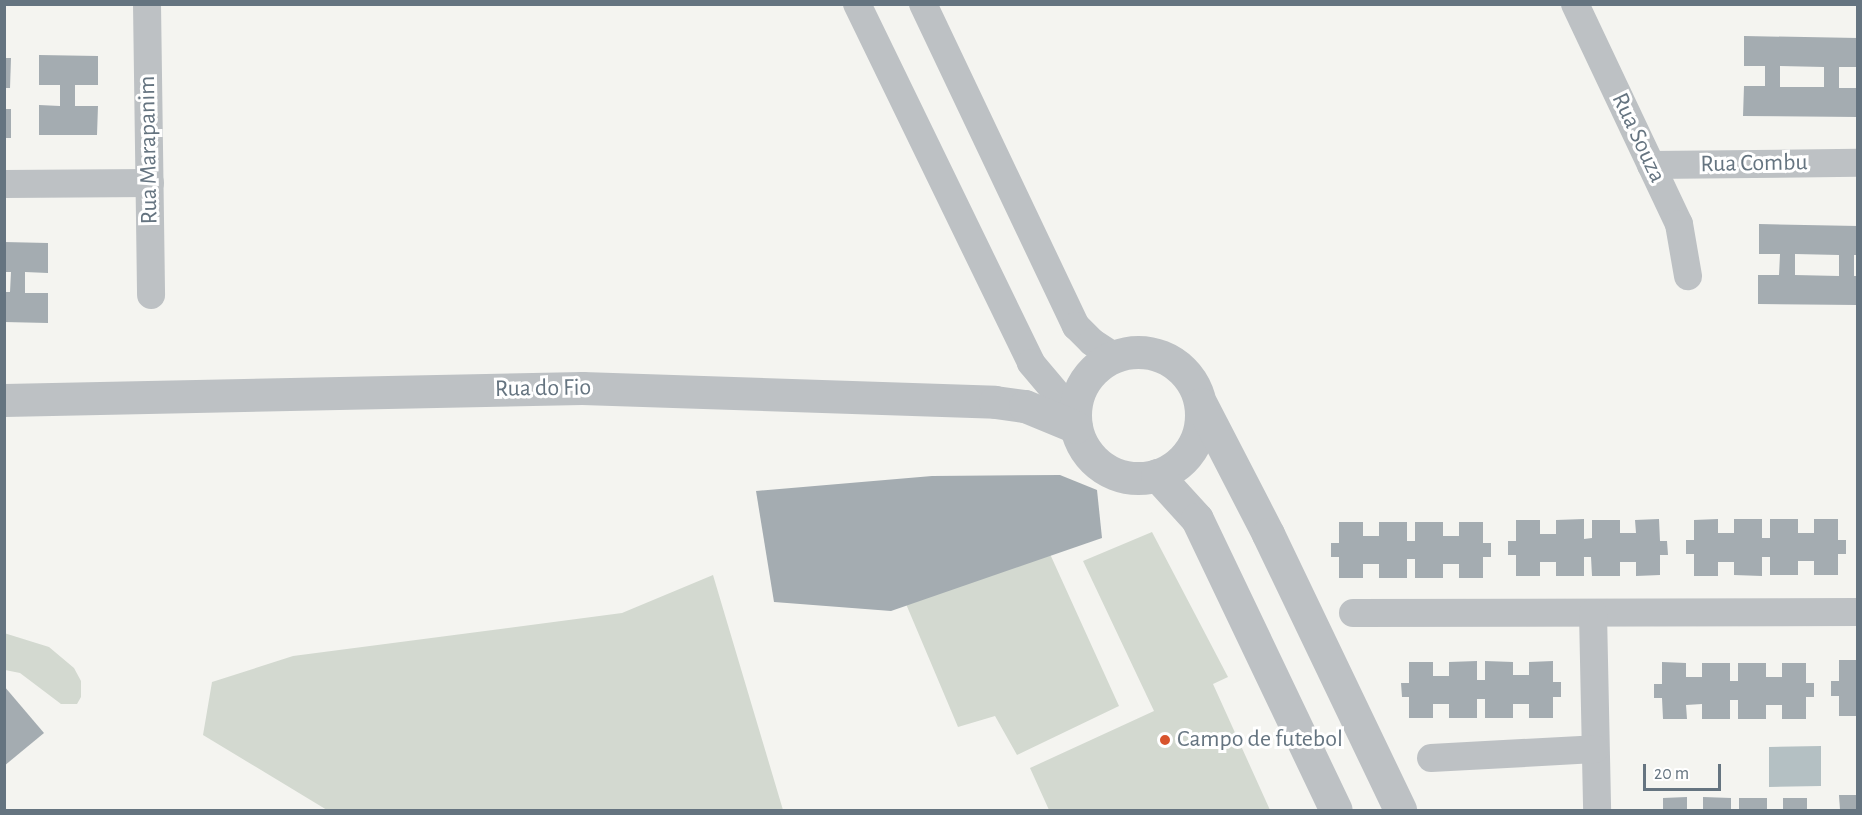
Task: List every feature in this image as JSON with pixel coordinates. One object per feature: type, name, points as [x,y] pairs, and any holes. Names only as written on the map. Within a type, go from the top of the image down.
[{"type":"street","name":"Rua Marapanim","points":[[147,4],[151,295]]},
{"type":"street","points":[[857,4],[1031,363],[1076,421],[1087,451],[1106,469],[1131,477],[1157,475],[1173,468],[1192,448],[1201,423],[1201,404]]},
{"type":"street","points":[[923,4],[1076,326],[1092,342],[1115,357]]},
{"type":"street","name":"Rua Souza","points":[[1575,4],[1679,224],[1688,276]]},
{"type":"street","name":"Rua Combu","points":[[1651,165],[1857,163]]},
{"type":"street","points":[[4,184],[150,183]]},
{"type":"street","points":[[1076,421],[1078,397],[1086,380],[1099,366],[1115,357],[1133,352],[1152,354],[1169,360],[1184,372],[1195,387],[1201,404],[1273,545],[1400,810]]},
{"type":"street","name":"Rua do Fio","points":[[4,400],[594,388],[995,402],[1025,406],[1076,421]]},
{"type":"street","points":[[1157,475],[1197,519],[1336,810]]},
{"type":"street","points":[[1353,613],[1857,612]]},
{"type":"street","points":[[1593,613],[1597,810]]},
{"type":"street","points":[[1431,758],[1595,749]]},
{"type":"shaded area","points":[[1152,532],[1228,677],[1213,684],[1270,810],[1049,810],[1030,768],[1154,711],[1083,561]]},
{"type":"shaded area","points":[[1045,543],[1119,706],[1017,755],[995,716],[958,727],[906,604]]},
{"type":"shaded area","points":[[713,575],[783,810],[327,810],[203,735],[212,682],[293,656],[622,613]]},
{"type":"shaded area","points":[[4,633],[49,647],[74,668],[81,681],[81,697],[77,704],[61,704],[20,673],[5,670]]},
{"type":"shaded area","points":[[1821,746],[1821,786],[1769,787],[1769,747]]},
{"type":"building","points":[[1744,36],[1858,38],[1858,67],[1839,67],[1839,88],[1858,88],[1858,117],[1743,116],[1744,86],[1765,86],[1765,66],[1744,66]],"holes":[[[1780,66],[1824,67],[1824,87],[1780,87]]]},
{"type":"building","points":[[39,55],[98,56],[98,85],[75,85],[75,106],[98,106],[97,135],[39,135],[39,105],[60,106],[60,85],[39,85]]},
{"type":"building","points":[[4,58],[11,58],[10,88],[4,88]]},
{"type":"building","points":[[4,109],[11,109],[11,138],[4,138]]},
{"type":"building","points":[[1759,224],[1858,226],[1858,255],[1854,255],[1854,276],[1858,276],[1858,305],[1758,304],[1758,275],[1779,275],[1780,254],[1759,254]],"holes":[[[1795,254],[1839,255],[1839,276],[1795,275]]]},
{"type":"building","points":[[4,242],[48,243],[48,273],[25,272],[25,293],[48,293],[48,323],[4,322],[4,292],[10,292],[11,272],[4,272]]},
{"type":"building","points":[[1060,475],[1097,490],[1102,538],[891,611],[774,602],[756,491],[932,476]]},
{"type":"building","points":[[1584,519],[1584,539],[1592,538],[1592,520],[1620,520],[1620,533],[1636,533],[1635,520],[1659,519],[1660,541],[1667,541],[1668,555],[1660,555],[1660,575],[1636,576],[1636,562],[1620,562],[1620,576],[1592,576],[1591,557],[1584,557],[1584,576],[1556,576],[1556,562],[1540,562],[1540,576],[1516,576],[1516,555],[1508,555],[1508,541],[1516,541],[1516,520],[1540,520],[1540,534],[1556,534],[1556,520]]},
{"type":"building","points":[[1718,519],[1718,533],[1734,533],[1734,519],[1762,519],[1762,538],[1770,538],[1770,519],[1798,519],[1798,533],[1814,533],[1814,519],[1838,519],[1838,540],[1846,540],[1846,554],[1838,554],[1838,575],[1814,575],[1814,561],[1798,561],[1798,575],[1770,575],[1770,557],[1762,557],[1762,576],[1734,575],[1734,562],[1718,562],[1718,576],[1694,576],[1694,554],[1686,554],[1686,540],[1694,540],[1694,520]]},
{"type":"building","points":[[1339,522],[1363,522],[1363,536],[1379,536],[1379,522],[1407,522],[1407,541],[1415,541],[1415,522],[1443,522],[1443,536],[1459,536],[1459,522],[1483,522],[1483,543],[1491,543],[1491,557],[1483,557],[1483,578],[1459,578],[1459,564],[1443,564],[1443,578],[1415,578],[1415,559],[1407,559],[1407,578],[1379,578],[1379,564],[1363,564],[1363,578],[1339,578],[1339,557],[1331,557],[1331,543],[1339,543]]},
{"type":"building","points":[[1839,660],[1858,660],[1858,716],[1839,716],[1839,696],[1831,696],[1831,681],[1839,681]]},
{"type":"building","points":[[1477,661],[1477,680],[1485,680],[1485,661],[1513,662],[1513,675],[1529,675],[1529,662],[1553,661],[1553,682],[1561,682],[1561,697],[1553,697],[1553,718],[1529,718],[1529,704],[1513,704],[1513,718],[1485,718],[1485,699],[1477,699],[1477,718],[1449,718],[1449,704],[1433,704],[1433,718],[1409,718],[1409,697],[1402,697],[1401,683],[1409,683],[1409,662],[1433,662],[1433,676],[1449,676],[1449,662]]},
{"type":"building","points":[[1662,662],[1686,663],[1686,677],[1702,677],[1702,663],[1730,663],[1730,681],[1738,681],[1738,663],[1766,663],[1766,677],[1782,677],[1782,663],[1806,663],[1806,683],[1814,683],[1814,697],[1806,697],[1806,719],[1782,719],[1782,705],[1766,705],[1766,719],[1738,719],[1738,700],[1730,700],[1730,719],[1702,719],[1702,704],[1686,705],[1687,719],[1663,719],[1662,698],[1654,698],[1654,684],[1662,684]]},
{"type":"building","points":[[4,686],[44,733],[4,766]]},
{"type":"building","points":[[1839,795],[1858,795],[1858,810],[1840,810]]},
{"type":"building","points":[[1687,797],[1687,810],[1663,810],[1663,798]]},
{"type":"building","points":[[1703,797],[1731,798],[1731,810],[1703,810]]},
{"type":"building","points":[[1739,798],[1767,798],[1767,810],[1739,810]]},
{"type":"building","points":[[1783,798],[1807,798],[1807,810],[1783,810]]},
{"type":"place","name":"Campo de futebol","points":[[1165,740]]}]
